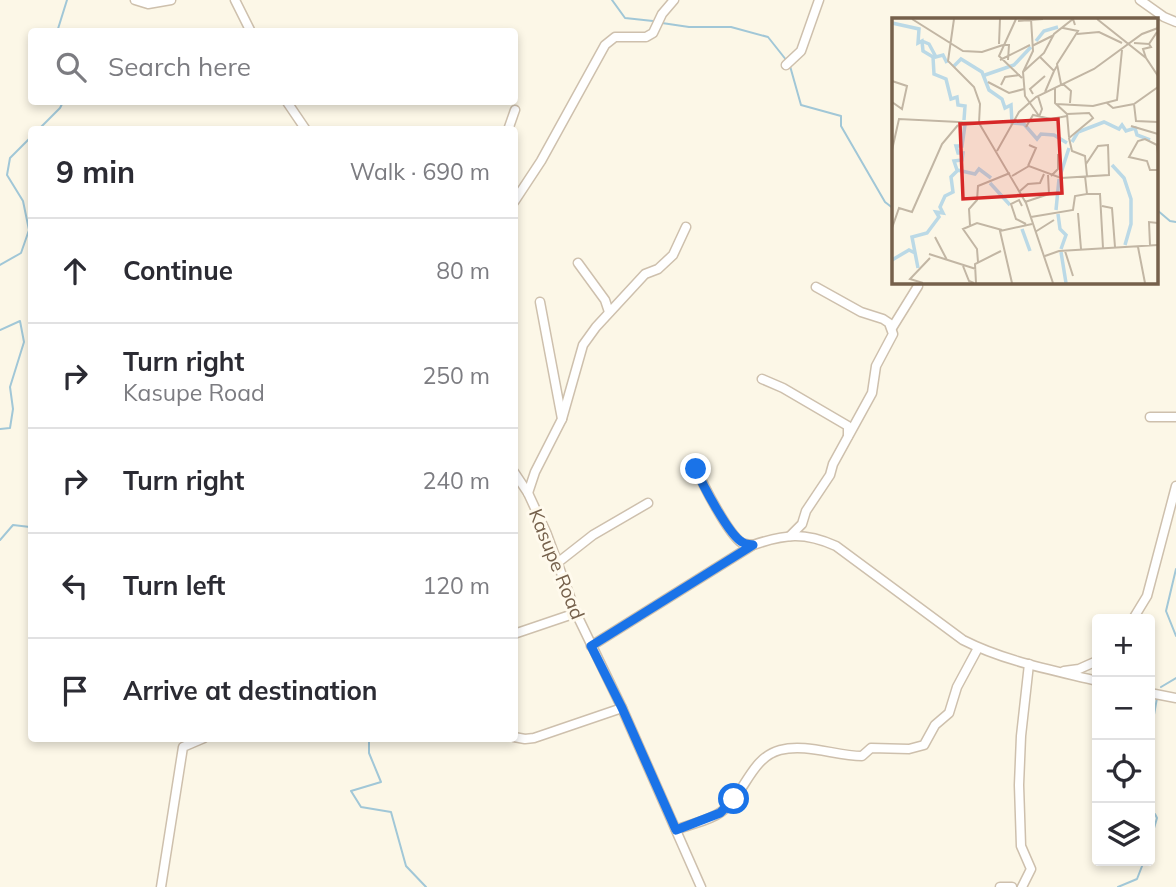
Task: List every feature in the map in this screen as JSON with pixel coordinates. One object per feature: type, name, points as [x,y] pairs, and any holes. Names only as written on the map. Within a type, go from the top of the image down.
[{"type":"street","points":[[135,0],[148,4],[171,0]]},
{"type":"street","points":[[235,0],[249,28]]},
{"type":"street","points":[[518,196],[606,45],[615,37],[646,37],[653,33],[662,14],[674,0]]},
{"type":"street","points":[[789,63],[801,51],[819,0]]},
{"type":"street","points":[[1140,0],[1176,22]]},
{"type":"street","points":[[289,105],[303,126]]},
{"type":"street","points":[[509,126],[515,110]]},
{"type":"street","points":[[528,493],[535,472],[562,419],[583,345],[609,312],[645,274],[658,269],[673,255],[686,227]]},
{"type":"street","points":[[578,263],[605,300],[609,312]]},
{"type":"street","points":[[892,328],[918,286]]},
{"type":"street","points":[[790,536],[802,524],[806,511],[849,439],[872,393],[877,366],[893,334],[892,328],[883,319],[861,312],[816,287]]},
{"type":"street","points":[[540,302],[562,419]]},
{"type":"street","points":[[762,379],[783,388],[848,426],[849,439]]},
{"type":"street","points":[[1150,417],[1176,417]]},
{"type":"street","points":[[695,462],[705,489],[735,536],[742,542],[753,545]]},
{"type":"street","name":"Kasupe Road","points":[[518,478],[546,532],[576,613],[622,708],[701,887]]},
{"type":"street","points":[[1136,614],[1147,596],[1176,486]]},
{"type":"street","points":[[556,564],[593,535],[648,503]]},
{"type":"street","points":[[591,646],[753,545],[776,537],[813,536],[836,546],[962,640],[978,648],[1029,664],[1092,680]]},
{"type":"street","points":[[518,633],[576,613]]},
{"type":"street","points":[[676,830],[720,813],[734,799],[749,774],[765,758],[778,750],[803,749],[862,756],[871,748],[909,749],[924,745],[935,725],[949,713],[957,687],[978,648]]},
{"type":"street","points":[[1061,672],[1092,663]]},
{"type":"street","points":[[1022,887],[1031,869],[1021,846],[1019,785],[1029,664]]},
{"type":"street","points":[[1155,694],[1176,698]]},
{"type":"street","points":[[518,737],[534,738],[622,708]]},
{"type":"street","points":[[161,887],[183,747],[195,742]]},
{"type":"street","points":[[1000,887],[1012,887]]},
{"type":"waterway","points":[[58,28],[67,0]]},
{"type":"waterway","points":[[612,0],[625,18],[653,21]]},
{"type":"waterway","points":[[662,23],[689,27],[731,27],[768,37],[787,61]]},
{"type":"waterway","points":[[790,66],[801,105],[841,116],[841,126],[885,202],[892,207]]},
{"type":"waterway","points":[[42,126],[62,105]]},
{"type":"waterway","points":[[28,140],[10,158],[7,175],[23,201],[28,225]]},
{"type":"waterway","points":[[1158,211],[1170,221],[1176,222]]},
{"type":"waterway","points":[[0,265],[21,253],[28,233]]},
{"type":"waterway","points":[[0,330],[20,321],[24,342],[10,387],[13,409],[10,428],[0,429]]},
{"type":"waterway","points":[[0,540],[13,525],[28,527]]},
{"type":"waterway","points":[[1176,569],[1166,611],[1176,636]]},
{"type":"waterway","points":[[1161,687],[1176,678]]},
{"type":"waterway","points":[[1155,709],[1157,698]]},
{"type":"waterway","points":[[369,742],[369,753],[381,782],[351,791],[361,807],[391,812],[406,866],[426,887]]},
{"type":"waterway","points":[[1155,814],[1155,825]]},
{"type":"waterway","points":[[1118,887],[1137,879],[1142,866]]},
{"type":"route","points":[[696,469],[705,489],[735,536],[742,542],[753,545],[591,646],[622,708],[676,830],[720,813],[734,799]]}]
